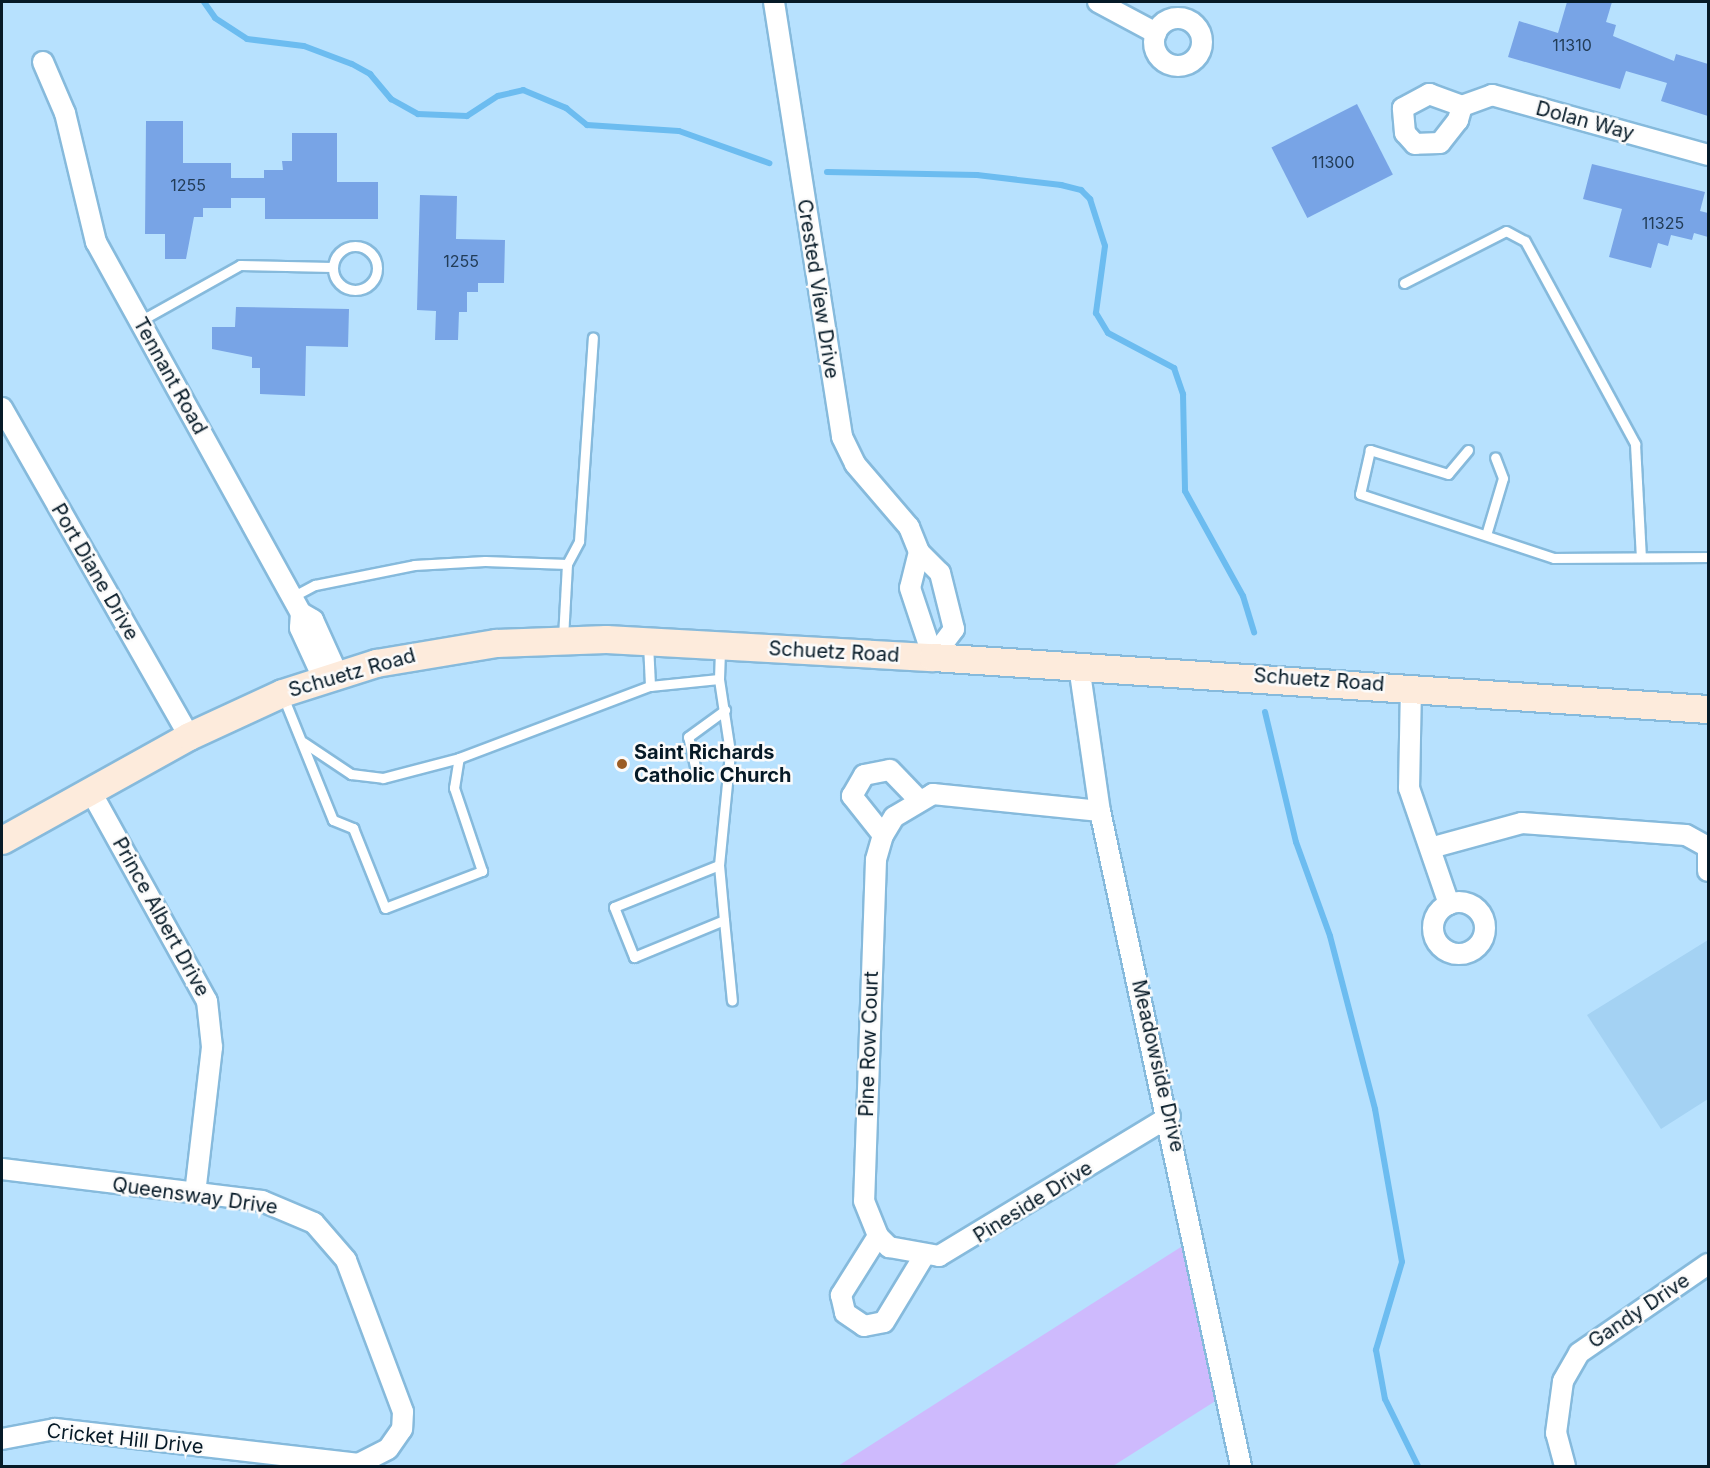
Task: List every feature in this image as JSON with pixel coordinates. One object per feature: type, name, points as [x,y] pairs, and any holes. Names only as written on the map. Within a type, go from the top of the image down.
[{"type":"main road","name":"Schuetz Road","points":[[2,840],[189,736],[282,693],[330,675],[415,654],[563,640],[648,641],[933,657],[1411,686],[1708,709]]},
{"type":"street","name":"Crested View Drive","points":[[774,2],[842,437],[855,464],[909,527],[919,552],[940,573],[954,629],[933,657]]},
{"type":"street","points":[[1098,2],[1156,33]]},
{"type":"street","name":"Tennant Road","points":[[43,62],[65,112],[96,242],[297,605],[313,620],[330,675]]},
{"type":"street","name":"Dolan Way","points":[[1462,106],[1492,95],[1708,155]]},
{"type":"street","name":"Port Diane Drive","points":[[2,408],[189,736]]},
{"type":"street","points":[[919,552],[910,588],[933,657]]},
{"type":"street","name":"Meadowside Drive","points":[[1079,666],[1100,810],[1170,1116],[1241,1467]]},
{"type":"street","points":[[1411,686],[1409,788],[1434,847],[1449,904]]},
{"type":"street","points":[[883,836],[852,796],[864,775],[890,770],[919,800]]},
{"type":"street","name":"Prince Albert Drive","points":[[90,790],[207,1000],[212,1047],[195,1193]]},
{"type":"street","name":"Pine Row Court","points":[[883,1242],[864,1201],[876,860],[883,836],[894,817],[919,800],[933,794],[1100,810]]},
{"type":"street","points":[[1434,847],[1522,823],[1686,835],[1708,848],[1708,871]]},
{"type":"street","name":"Pineside Drive","points":[[883,1242],[924,1256],[953,1251],[1170,1116]]},
{"type":"street","name":"Queensway Drive","points":[[2,1169],[280,1206],[332,1239],[346,1260],[399,1392],[402,1429],[388,1449]]},
{"type":"street","points":[[883,1242],[841,1295],[845,1313],[864,1326],[884,1322],[924,1256]]},
{"type":"street","name":"Gandy Drive","points":[[1565,1467],[1556,1433],[1563,1381],[1579,1353],[1599,1334],[1708,1264]]},
{"type":"street","name":"Cricket Hill Drive","points":[[2,1438],[55,1429],[338,1465],[359,1464],[388,1449]]},
{"type":"lane","points":[[1404,283],[1506,231],[1525,240],[1635,444],[1641,557]]},
{"type":"lane","points":[[357,246],[370,252],[377,272],[364,289],[349,290],[336,282],[332,267],[343,249],[357,246]]},
{"type":"lane","points":[[140,321],[240,265],[332,267]]},
{"type":"lane","points":[[563,640],[567,564],[579,541],[593,337]]},
{"type":"lane","points":[[1468,450],[1448,474],[1370,450],[1360,494],[1554,558],[1708,557]]},
{"type":"lane","points":[[1486,535],[1503,478],[1495,457]]},
{"type":"lane","points":[[297,605],[315,585],[414,565],[485,561],[567,564]]},
{"type":"lane","points":[[648,641],[650,686]]},
{"type":"lane","points":[[721,646],[718,679],[725,710],[730,752],[720,865],[732,1000]]},
{"type":"lane","points":[[302,741],[351,774],[384,778],[459,759],[650,686],[718,679]]},
{"type":"lane","points":[[282,693],[333,820],[353,828],[385,908],[482,871],[454,788],[459,759]]},
{"type":"lane","points":[[697,775],[688,737],[725,710]]},
{"type":"lane","points":[[720,865],[614,908],[634,957],[724,920]]},
{"type":"shaded area","points":[[1708,940],[1708,1099],[1661,1129],[1587,1015]]},
{"type":"shaded area","points":[[1184,1245],[1217,1400],[1113,1466],[838,1466]]},
{"type":"building","points":[[1567,2],[1612,2],[1606,22],[1616,25],[1613,36],[1674,61],[1676,54],[1708,64],[1708,116],[1661,101],[1667,83],[1626,71],[1620,89],[1508,57],[1519,21],[1558,33]]},
{"type":"building","points":[[1357,104],[1393,174],[1307,218],[1271,148]]},
{"type":"building","points":[[146,121],[183,121],[183,163],[231,163],[231,178],[264,178],[264,170],[283,170],[282,161],[292,161],[292,133],[337,133],[337,182],[378,182],[378,219],[265,219],[265,198],[231,198],[231,208],[203,208],[203,217],[194,217],[186,259],[165,259],[165,234],[145,234]]},
{"type":"building","points":[[1592,164],[1705,192],[1700,211],[1708,213],[1708,237],[1694,233],[1692,240],[1671,235],[1668,246],[1658,243],[1651,268],[1609,257],[1622,209],[1583,199]]},
{"type":"building","points":[[420,195],[457,196],[456,239],[505,240],[504,283],[478,283],[478,292],[467,292],[467,312],[459,312],[458,340],[435,340],[436,311],[417,310]]},
{"type":"building","points":[[236,307],[349,309],[348,347],[306,346],[305,396],[260,394],[260,368],[252,368],[252,357],[212,349],[212,327],[235,327]]},
{"type":"waterway","points":[[204,2],[215,18],[247,39],[304,46],[352,64],[370,74],[391,99],[418,114],[467,116],[498,96],[523,90],[566,108],[587,125],[679,131],[769,163]]},
{"type":"waterway","points":[[827,172],[977,175],[1061,185],[1081,190],[1090,199],[1105,246],[1096,313],[1108,333],[1174,368],[1183,394],[1185,491],[1243,596],[1254,632]]},
{"type":"waterway","points":[[1265,712],[1296,842],[1330,936],[1375,1109],[1402,1262],[1376,1350],[1385,1399],[1418,1466]]},
{"type":"place","name":"Saint Richards Catholic Church","points":[[622,764]]}]
